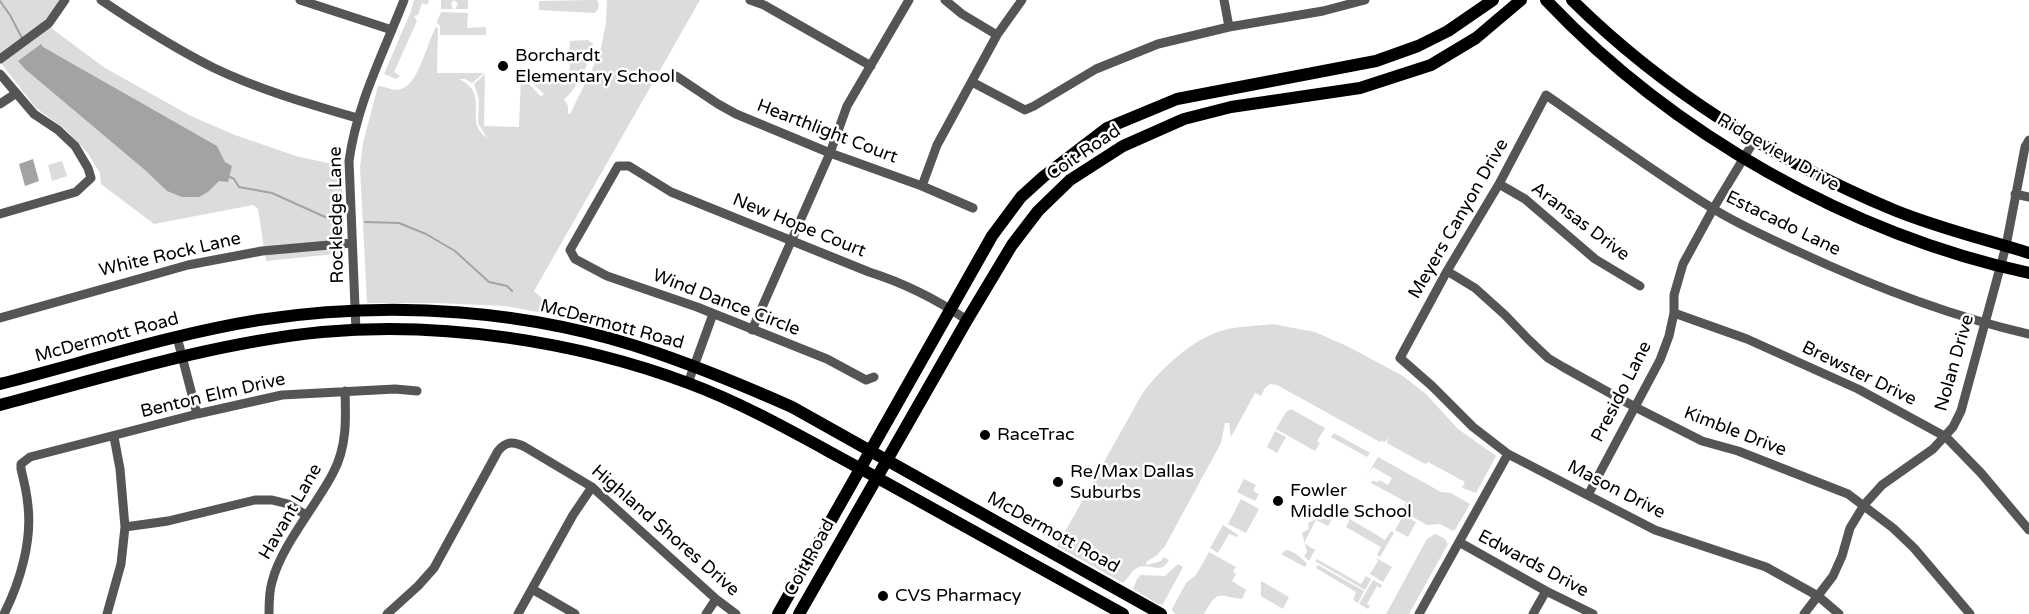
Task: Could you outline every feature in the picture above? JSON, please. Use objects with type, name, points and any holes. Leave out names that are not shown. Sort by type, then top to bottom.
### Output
[{"type":"main road","name":"Coit Road","points":[[778,614],[872,452],[992,236],[1021,197],[1043,177],[1107,128],[1177,99],[1263,81],[1376,62],[1418,46],[1449,30],[1493,0]]},
{"type":"main road","name":"Coit Road","points":[[799,614],[967,320],[1026,225],[1070,180],[1123,146],[1162,127],[1212,111],[1360,88],[1431,65],[1476,38],[1521,0]]},
{"type":"main road","name":"Ridgeview Drive","points":[[1546,0],[1607,58],[1648,92],[1744,158],[1787,183],[1881,226],[1934,245],[2029,273]]},
{"type":"main road","name":"Ridgeview Drive","points":[[1572,0],[1592,20],[1677,89],[1754,141],[1821,177],[1896,211],[2029,253]]},
{"type":"main road","points":[[1263,81],[1274,101]]},
{"type":"main road","points":[[1260,103],[1263,81]]},
{"type":"main road","name":"McDermott Road","points":[[0,384],[177,338],[258,320],[316,312],[405,310],[514,318],[584,332],[656,352],[792,407],[1161,614]]},
{"type":"main road","name":"McDermott Road","points":[[0,405],[181,356],[322,332],[410,330],[509,338],[584,352],[688,382],[784,426],[1123,614]]},
{"type":"main road","points":[[1033,564],[1042,548]]},
{"type":"main road","points":[[813,589],[806,585],[805,580],[816,561],[814,551]]},
{"type":"street","points":[[0,59],[38,33],[49,23],[65,0]]},
{"type":"street","points":[[101,0],[156,37],[216,69],[282,96],[357,118]]},
{"type":"street","points":[[300,0],[392,30]]},
{"type":"street","name":"Rockledge Lane","points":[[356,331],[349,161],[357,118],[404,0]]},
{"type":"street","points":[[750,0],[764,4],[871,66]]},
{"type":"street","points":[[752,330],[830,153],[847,106],[909,0]]},
{"type":"street","points":[[945,0],[962,14],[997,35]]},
{"type":"street","points":[[922,186],[937,145],[997,35],[1022,0]]},
{"type":"street","points":[[1224,0],[1229,27]]},
{"type":"street","points":[[1321,0],[1323,11]]},
{"type":"street","points":[[972,82],[1025,110],[1096,69],[1158,44],[1229,27],[1323,11],[1365,0]]},
{"type":"street","points":[[0,74],[34,114],[58,130],[75,146],[91,178],[76,192],[0,214]]},
{"type":"street","name":"Hearthlight Court","points":[[676,76],[736,114],[973,208]]},
{"type":"street","points":[[0,104],[15,94]]},
{"type":"street","name":"Meyers Canyon Drive","points":[[1400,358],[1447,271],[1499,184],[1546,95]]},
{"type":"street","name":"Estacado Lane","points":[[1546,95],[1713,209],[1752,231],[1905,297],[1984,324],[2029,334]]},
{"type":"street","name":"Nolan Drive","points":[[1804,614],[1833,576],[1842,556],[1850,528],[1864,505],[1882,486],[1934,449],[1946,437],[1961,411],[2006,246],[2025,147],[2029,140]]},
{"type":"street","name":"Presido Lane","points":[[1588,495],[1659,360],[1669,336],[1674,313],[1674,295],[1683,264],[1754,141]]},
{"type":"street","name":"New Hope Court","points":[[570,250],[618,166],[629,166],[671,192],[926,294],[967,320]]},
{"type":"street","name":"Aransas Drive","points":[[1499,184],[1525,199],[1595,259],[1640,286]]},
{"type":"street","points":[[2015,194],[2029,197]]},
{"type":"street","name":"White Rock Lane","points":[[0,318],[188,266],[262,251],[351,238]]},
{"type":"street","name":"Wind Dance Circle","points":[[570,250],[575,259],[608,276],[827,359],[866,380],[874,377]]},
{"type":"street","name":"Kimble Drive","points":[[1447,271],[1474,288],[1548,357],[1635,407],[1702,441],[1738,451],[1848,494],[1914,548],[1970,614]]},
{"type":"street","name":"Brewster Drive","points":[[1674,313],[1748,339],[1848,384],[1946,437],[1981,473],[2029,530]]},
{"type":"street","points":[[688,382],[713,314]]},
{"type":"street","points":[[177,338],[197,414]]},
{"type":"street","name":"Mason Drive","points":[[1400,358],[1473,427],[1508,454],[1663,533],[1767,567],[1818,596],[1839,614]]},
{"type":"street","name":"Benton Elm Drive","points":[[4,614],[18,579],[26,547],[28,503],[21,464],[30,457],[197,414],[282,395],[395,389],[417,391]]},
{"type":"street","name":"Havant Lane","points":[[269,614],[272,580],[280,562],[306,515],[334,472],[341,452],[346,423],[345,391]]},
{"type":"street","points":[[107,614],[121,564],[125,527],[120,469],[114,437]]},
{"type":"street","name":"Highland Shores Drive","points":[[387,614],[434,568],[498,451],[508,443],[525,447],[592,487],[716,599],[736,614]]},
{"type":"street","points":[[1419,614],[1508,454]]},
{"type":"street","points":[[518,614],[573,515],[592,487]]},
{"type":"street","points":[[125,527],[168,521],[255,500],[272,500],[288,504],[306,515]]},
{"type":"street","name":"Edwards Drive","points":[[1459,542],[1545,591],[1593,614]]},
{"type":"street","points":[[532,589],[574,614]]},
{"type":"street","points":[[1533,614],[1545,591]]},
{"type":"street","points":[[706,614],[716,599]]},
{"type":"shaded area","points":[[0,0],[61,0],[43,22],[105,68],[191,116],[235,135],[296,156],[341,166],[345,253],[266,261],[258,209],[253,205],[154,224],[101,184],[100,173],[87,152],[65,129],[36,108],[0,62]]},
{"type":"shaded area","points":[[414,0],[429,0],[427,5],[422,3],[418,15],[414,16],[417,21],[394,72],[400,76],[396,79],[384,74]]},
{"type":"shaded area","points":[[441,0],[454,0],[451,4],[453,9],[441,9]]},
{"type":"shaded area","points":[[454,0],[468,0],[468,9],[455,9],[458,4]]},
{"type":"shaded area","points":[[597,0],[598,9],[594,13],[539,10],[539,1]]},
{"type":"shaded area","points":[[607,0],[700,0],[534,291],[550,306],[555,315],[505,306],[367,303],[360,167],[363,143],[378,86],[395,90],[407,86],[418,71],[436,27],[438,28],[437,73],[484,73],[472,83],[459,79],[469,85],[474,92],[477,123],[480,131],[487,138],[478,123],[479,100],[474,84],[485,74],[484,126],[519,127],[521,75],[541,97],[544,94],[523,74],[532,74],[540,79],[541,74],[569,75],[570,61],[558,60],[558,54],[569,54],[570,41],[588,40],[593,44],[586,65],[578,83],[564,99],[568,106],[568,114],[570,114],[600,53],[606,23]]},
{"type":"shaded area","points":[[441,12],[468,13],[467,28],[486,27],[486,35],[440,35],[440,26],[437,22]]},
{"type":"shaded area","points":[[41,44],[217,146],[225,162],[232,166],[228,182],[219,181],[199,197],[182,197],[167,191],[18,61]]},
{"type":"shaded area","points":[[33,159],[39,181],[25,186],[19,164]]},
{"type":"shaded area","points":[[62,161],[67,176],[52,181],[48,165]]},
{"type":"shaded area","points":[[1272,324],[1315,332],[1347,346],[1403,376],[1426,394],[1458,429],[1496,456],[1476,493],[1462,488],[1465,482],[1387,443],[1388,438],[1385,442],[1380,442],[1277,385],[1270,384],[1261,396],[1255,393],[1231,437],[1229,423],[1225,423],[1221,443],[1165,546],[1146,562],[1147,565],[1161,561],[1163,557],[1169,560],[1163,567],[1139,567],[1123,583],[1057,546],[1142,394],[1158,375],[1177,356],[1210,335],[1233,328]]},
{"type":"shaded area","points":[[1291,409],[1325,428],[1317,441],[1320,443],[1315,451],[1276,429],[1286,412]]},
{"type":"shaded area","points":[[1275,431],[1286,437],[1277,453],[1267,447]]},
{"type":"shaded area","points":[[1334,433],[1370,453],[1367,457],[1331,437]]},
{"type":"shaded area","points":[[1378,457],[1441,492],[1451,493],[1470,504],[1455,530],[1440,524],[1427,525],[1402,511],[1406,502],[1371,483],[1372,481],[1379,482],[1379,480],[1388,485],[1392,478],[1373,467],[1367,475]]},
{"type":"shaded area","points":[[1244,479],[1256,485],[1253,491],[1259,494],[1255,501],[1237,492]]},
{"type":"shaded area","points":[[1241,499],[1259,509],[1246,533],[1228,524]]},
{"type":"shaded area","points":[[1400,513],[1416,522],[1408,537],[1395,530],[1403,516]]},
{"type":"shaded area","points":[[1327,514],[1333,517],[1328,526],[1316,520],[1304,542],[1302,533],[1309,529],[1308,523]]},
{"type":"shaded area","points":[[1350,519],[1385,540],[1391,531],[1394,533],[1380,557],[1377,555],[1381,547],[1346,527]]},
{"type":"shaded area","points":[[1223,525],[1238,535],[1237,537],[1229,534],[1218,553],[1210,548]]},
{"type":"shaded area","points":[[1435,534],[1444,538],[1448,544],[1409,614],[1386,614],[1427,539]]},
{"type":"shaded area","points":[[1305,543],[1315,550],[1309,561],[1304,556],[1307,552]]},
{"type":"shaded area","points":[[1286,550],[1303,560],[1307,564],[1305,567],[1281,554]]},
{"type":"shaded area","points":[[1209,552],[1236,567],[1233,572],[1236,574],[1232,581],[1246,590],[1242,599],[1219,596],[1212,601],[1204,614],[1176,614],[1172,609],[1186,583],[1196,575]]},
{"type":"shaded area","points":[[1376,558],[1392,567],[1383,582],[1370,574],[1378,561]]},
{"type":"shaded area","points":[[1317,559],[1361,584],[1366,576],[1371,579],[1365,590],[1315,561]]},
{"type":"shaded area","points":[[1178,564],[1183,567],[1163,604],[1158,604],[1133,589],[1141,575],[1165,576]]},
{"type":"shaded area","points":[[1318,565],[1364,591],[1358,603],[1353,600],[1356,592],[1316,568]]},
{"type":"shaded area","points":[[1373,580],[1382,585],[1380,588],[1377,586],[1367,604],[1370,606],[1368,609],[1359,604]]},
{"type":"shaded area","points":[[1261,581],[1289,597],[1283,609],[1261,596]]},
{"type":"waterway","points":[[0,1],[23,40]]},
{"type":"waterway","points":[[228,176],[234,179],[239,187],[272,193],[334,221],[342,221]]},
{"type":"waterway","points":[[365,222],[399,223],[426,234],[455,251],[489,282],[507,286],[512,291]]},
{"type":"place","name":"Borchardt Elementary School","points":[[503,66]]},
{"type":"place","name":"RaceTrac","points":[[985,435]]},
{"type":"place","name":"Re/Max Dallas Suburbs","points":[[1058,482]]},
{"type":"place","name":"Fowler Middle School","points":[[1278,501]]},
{"type":"place","name":"CVS Pharmacy","points":[[883,596]]}]
